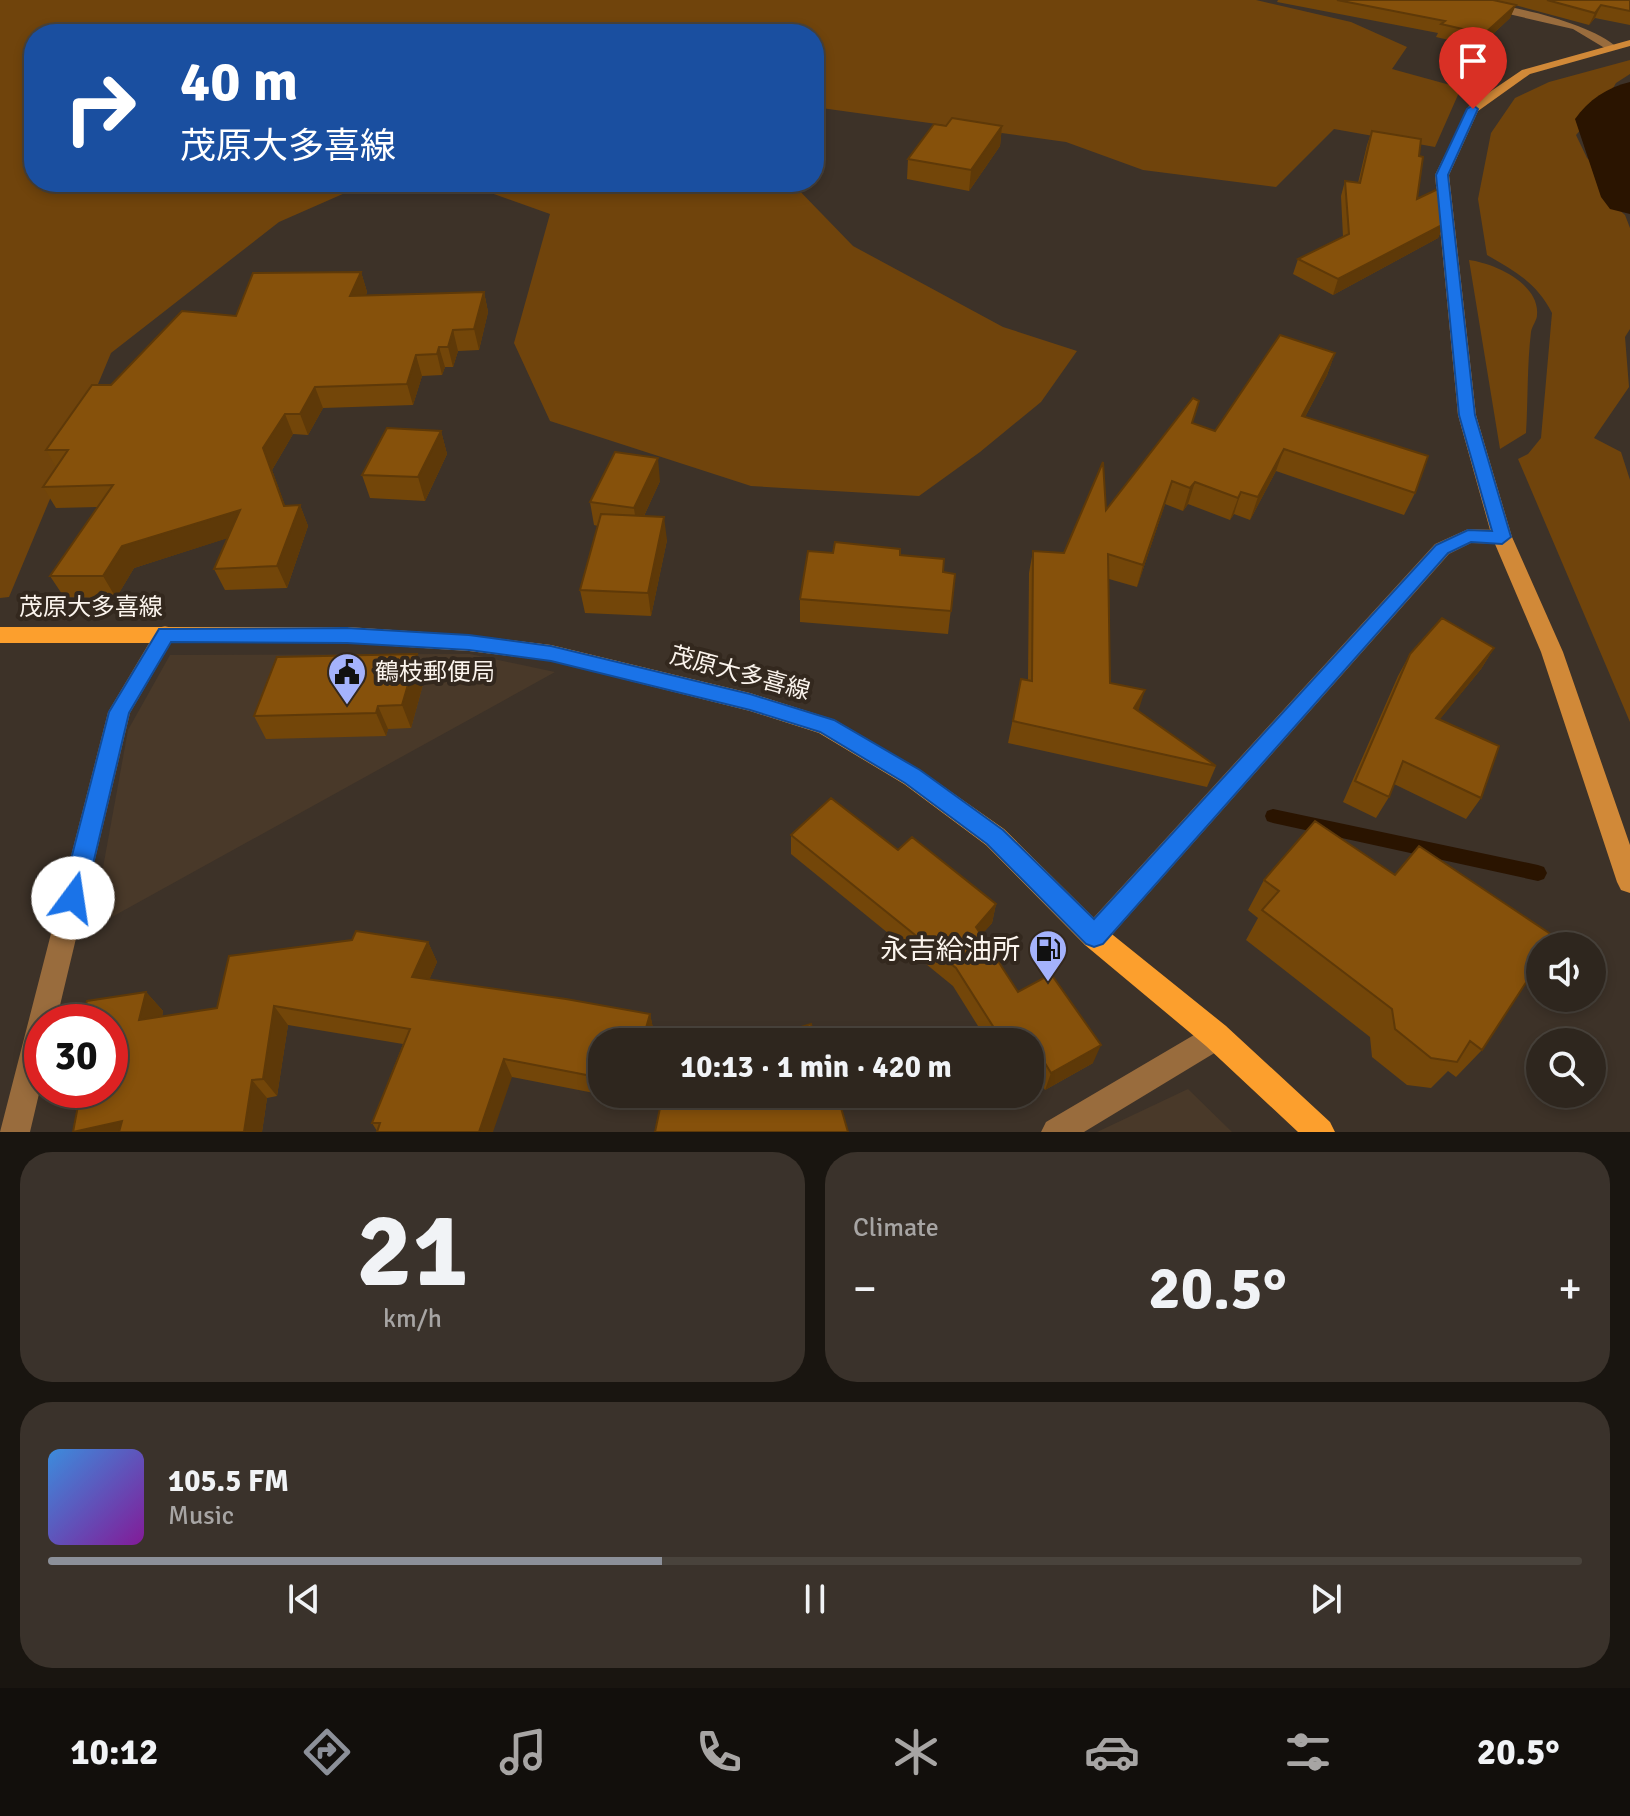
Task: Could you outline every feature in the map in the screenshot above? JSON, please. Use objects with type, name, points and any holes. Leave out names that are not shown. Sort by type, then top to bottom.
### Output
[{"type":"main road","points":[[1630,43],[1526,72],[1473,109],[1442,175],[1467,415],[1502,537],[1552,652],[1630,882]]},
{"type":"main road","name":"茂原大多喜線","points":[[0,635],[347,635],[469,643],[551,653],[750,702],[827,726],[912,777],[995,837],[1094,936],[1216,1036],[1320,1132]]},
{"type":"street","points":[[1453,0],[1577,27],[1612,48]]},
{"type":"street","points":[[1094,936],[1442,549],[1468,536],[1502,537]]},
{"type":"street","points":[[15,1132],[119,712],[165,634]]},
{"type":"street","points":[[1056,1132],[1216,1036]]},
{"type":"shaded area","points":[[0,0],[1256,0],[1351,22],[1407,47],[1392,69],[1461,88],[1435,147],[1334,129],[1276,187],[1143,170],[1066,142],[824,108],[824,24],[24,24],[24,192],[347,192],[279,222],[111,353],[9,597],[0,598]]},
{"type":"shaded area","points":[[1630,60],[1630,74],[1616,83],[1605,102],[1576,135],[1587,158],[1594,164],[1609,201],[1625,215],[1630,228],[1630,329],[1625,337],[1629,387],[1594,438],[1621,452],[1630,480],[1630,722],[1518,459],[1528,454],[1541,438],[1552,313],[1532,286],[1516,272],[1487,255],[1478,199],[1491,133],[1515,98],[1549,82]]},
{"type":"shaded area","points":[[1630,100],[1630,176],[1610,121],[1622,104]]},
{"type":"shaded area","points":[[488,192],[801,192],[853,246],[1003,327],[1077,351],[1041,402],[919,496],[751,486],[550,421],[514,343],[550,214]]},
{"type":"shaded area","points":[[1469,260],[1490,265],[1513,277],[1531,293],[1536,304],[1537,317],[1530,344],[1526,433],[1500,449]]},
{"type":"shaded area","points":[[470,654],[555,672],[92,928],[128,730],[170,655]]},
{"type":"shaded area","points":[[1188,1089],[1232,1132],[1097,1132]]},
{"type":"building","points":[[1337,0],[1493,0],[1516,5],[1484,34],[1441,24],[1445,21]]},
{"type":"building","points":[[1547,0],[1630,0],[1630,11],[1601,5],[1595,13]]},
{"type":"building","points":[[952,118],[1002,126],[971,170],[908,159],[934,124],[946,126]]},
{"type":"building","points":[[1372,131],[1421,139],[1419,156],[1423,157],[1417,199],[1440,188],[1444,224],[1338,279],[1298,259],[1349,234],[1345,181],[1360,183]]},
{"type":"building","points":[[361,272],[350,296],[484,292],[474,329],[453,330],[448,347],[439,347],[437,354],[416,355],[407,384],[315,387],[300,414],[285,414],[263,448],[284,506],[300,505],[277,566],[214,569],[240,510],[122,546],[103,576],[50,576],[113,485],[43,487],[68,450],[46,450],[92,385],[111,385],[182,311],[236,316],[253,273]]},
{"type":"building","points":[[1280,335],[1335,353],[1302,416],[1428,456],[1415,493],[1284,449],[1258,497],[1241,492],[1238,498],[1195,482],[1190,488],[1172,481],[1143,565],[1108,554],[1110,683],[1145,690],[1134,708],[1216,766],[1013,721],[1021,679],[1032,681],[1033,551],[1064,553],[1103,462],[1106,510],[1193,398],[1199,401],[1192,423],[1215,431]]},
{"type":"building","points":[[387,428],[441,431],[418,477],[362,475]]},
{"type":"building","points":[[615,452],[658,458],[634,508],[590,502]]},
{"type":"building","points":[[601,514],[664,517],[648,593],[580,590]]},
{"type":"building","points":[[835,542],[900,549],[900,555],[944,559],[943,572],[955,574],[951,611],[800,599],[808,551],[833,553]]},
{"type":"building","points":[[1442,618],[1494,648],[1436,718],[1499,746],[1481,798],[1403,761],[1389,797],[1355,781],[1410,654]]},
{"type":"building","points":[[417,654],[402,705],[378,706],[376,713],[254,716],[277,657]]},
{"type":"building","points":[[831,798],[898,850],[912,837],[996,904],[976,927],[1018,992],[1051,974],[1101,1045],[1051,1073],[1044,1062],[1044,1028],[994,1028],[956,968],[791,835]]},
{"type":"building","points":[[1315,821],[1395,875],[1419,846],[1548,932],[1526,932],[1526,982],[1482,1050],[1470,1041],[1457,1062],[1431,1058],[1395,1029],[1392,1009],[1262,910],[1279,891],[1264,880]]},
{"type":"building","points":[[356,931],[428,942],[412,977],[650,1014],[646,1028],[588,1028],[588,1075],[504,1059],[479,1132],[377,1132],[380,1123],[372,1123],[410,1029],[274,1006],[263,1079],[252,1080],[244,1132],[119,1132],[122,1121],[73,1132],[78,1108],[128,1108],[128,1004],[86,1004],[87,1001],[146,992],[139,1020],[217,1008],[229,956],[352,940]]},
{"type":"building","points":[[660,1108],[841,1108],[848,1132],[655,1132]]},
{"type":"waterway","points":[[1630,97],[1601,119],[1630,197]]},
{"type":"waterway","points":[[1273,816],[1538,873]]},
{"type":"place","name":"鶴枝郵便局","points":[[347,706]]},
{"type":"place","name":"永吉給油所","points":[[1048,983]]},
{"type":"route","points":[[73,898],[119,712],[165,634],[347,635],[469,643],[551,653],[750,702],[827,726],[912,777],[995,837],[1094,936],[1442,549],[1468,536],[1502,537],[1467,415],[1442,175],[1473,109]]}]
